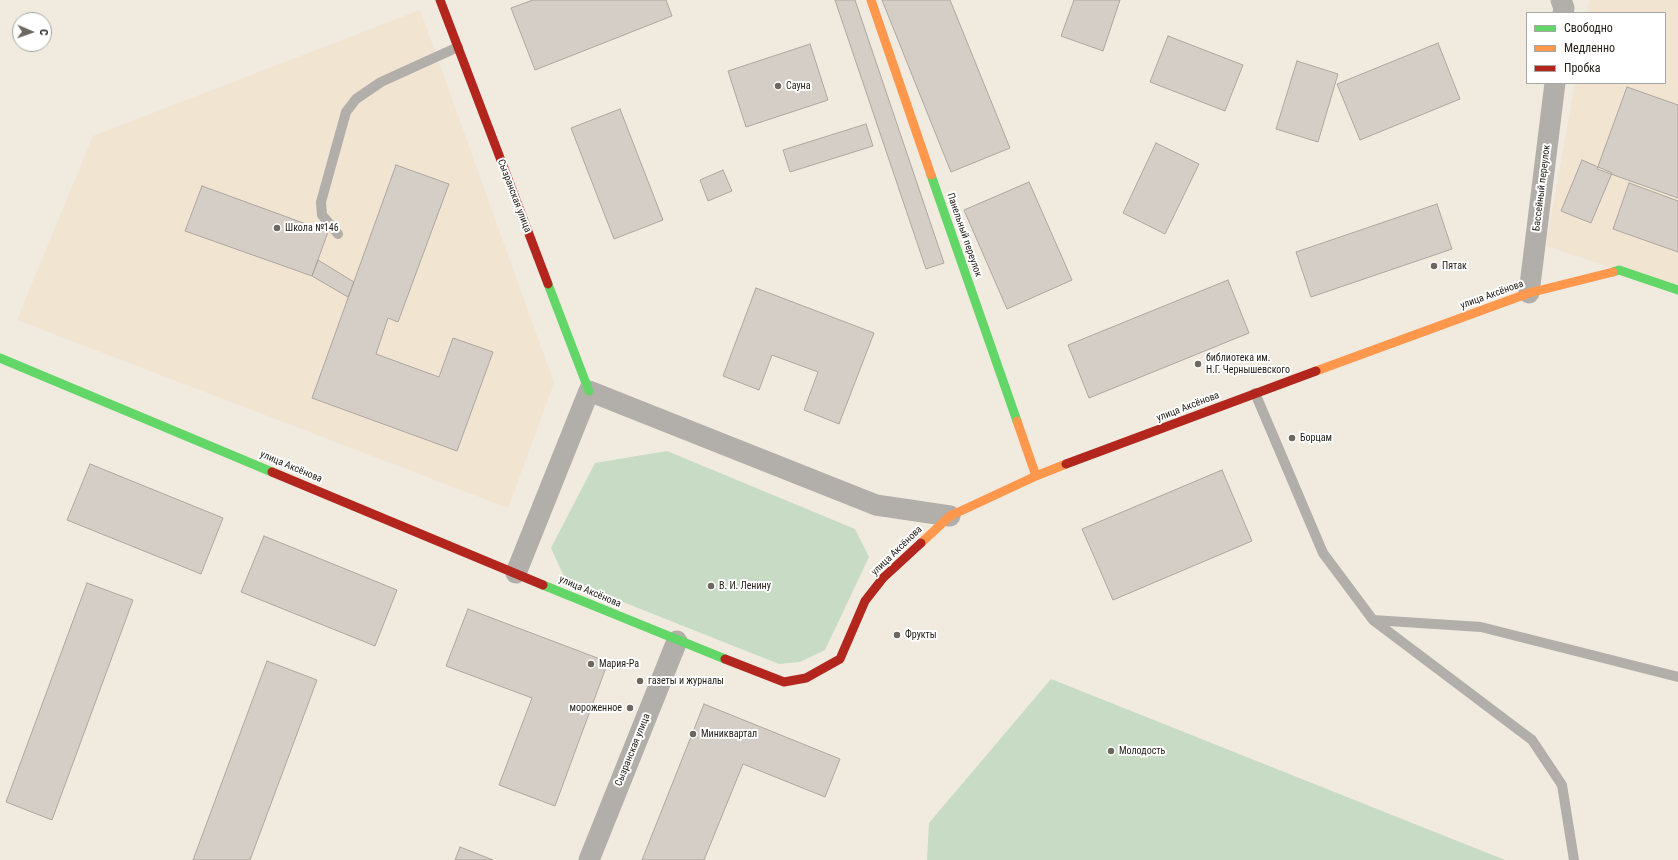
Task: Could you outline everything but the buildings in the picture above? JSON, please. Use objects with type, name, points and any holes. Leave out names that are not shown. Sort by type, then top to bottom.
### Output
[{"type":"street","name":"Сызранская улица","points":[[440,0],[589,391]]},
{"type":"street","name":"Панельный переулок","points":[[871,0],[1036,476]]},
{"type":"street","points":[[1561,0],[1564,8],[1563,12]]},
{"type":"street","name":"Бассейный переулок","points":[[1529,293],[1555,84]]},
{"type":"street","name":"улица Аксёнова","points":[[0,358],[677,641],[784,682],[806,678],[840,659],[865,601],[883,578],[950,516],[1036,476],[1255,393],[1529,293],[1619,270],[1678,290]]},
{"type":"street","points":[[516,573],[589,391],[876,505],[950,516]]},
{"type":"street","name":"Сызранская улица","points":[[589,860],[677,641]]},
{"type":"lane","points":[[338,234],[322,215],[321,202],[346,112],[356,99],[381,82],[458,47]]},
{"type":"lane","points":[[1255,393],[1323,553],[1373,620],[1532,740],[1562,785],[1574,860]]},
{"type":"lane","points":[[1373,620],[1481,627],[1678,677]]},
{"type":"shaded area","points":[[1590,0],[1678,0],[1678,289],[1546,246],[1575,84],[1666,84],[1666,12],[1587,12]]},
{"type":"shaded area","name":"Школа №146","points":[[420,10],[554,383],[508,508],[17,320],[93,136]]},
{"type":"green space","points":[[667,451],[855,529],[869,557],[825,650],[800,662],[779,664],[565,579],[551,548],[595,463]]},
{"type":"green space","name":"Молодость","points":[[1051,679],[1505,860],[927,860],[929,823]]},
{"type":"traffic: fast","points":[[931,175],[1017,421]]},
{"type":"traffic: fast","points":[[1613,272],[1619,270],[1678,290]]},
{"type":"traffic: fast","points":[[548,284],[589,391]]},
{"type":"traffic: fast","points":[[0,358],[272,472]]},
{"type":"traffic: fast","points":[[543,585],[725,659]]},
{"type":"traffic: slow","points":[[871,0],[931,175]]},
{"type":"traffic: slow","points":[[1316,371],[1529,293],[1613,272]]},
{"type":"traffic: slow","points":[[1017,421],[1036,476]]},
{"type":"traffic: slow","points":[[921,543],[950,516],[1036,476],[1066,464]]},
{"type":"traffic: jam","points":[[440,0],[548,284]]},
{"type":"traffic: jam","points":[[1066,464],[1316,371]]},
{"type":"traffic: jam","points":[[272,472],[543,585]]},
{"type":"traffic: jam","points":[[725,659],[784,682],[806,678],[840,659],[865,601],[883,578],[921,543]]},
{"type":"place","name":"Сауна","points":[[778,86]]},
{"type":"place","name":"Школа №146","points":[[277,228]]},
{"type":"place","name":"Пятак","points":[[1434,266]]},
{"type":"place","name":"библиотека им. Н.Г. Чернышевского","points":[[1198,364]]},
{"type":"place","name":"Борцам","points":[[1292,438]]},
{"type":"place","name":"В. И. Ленину","points":[[711,586]]},
{"type":"place","name":"Фрукты","points":[[897,635]]},
{"type":"place","name":"Мария-Ра","points":[[591,664]]},
{"type":"place","name":"газеты и журналы","points":[[640,681]]},
{"type":"place","name":"мороженное","points":[[630,708]]},
{"type":"place","name":"Миниквартал","points":[[693,734]]},
{"type":"place","name":"Молодость","points":[[1111,751]]}]
